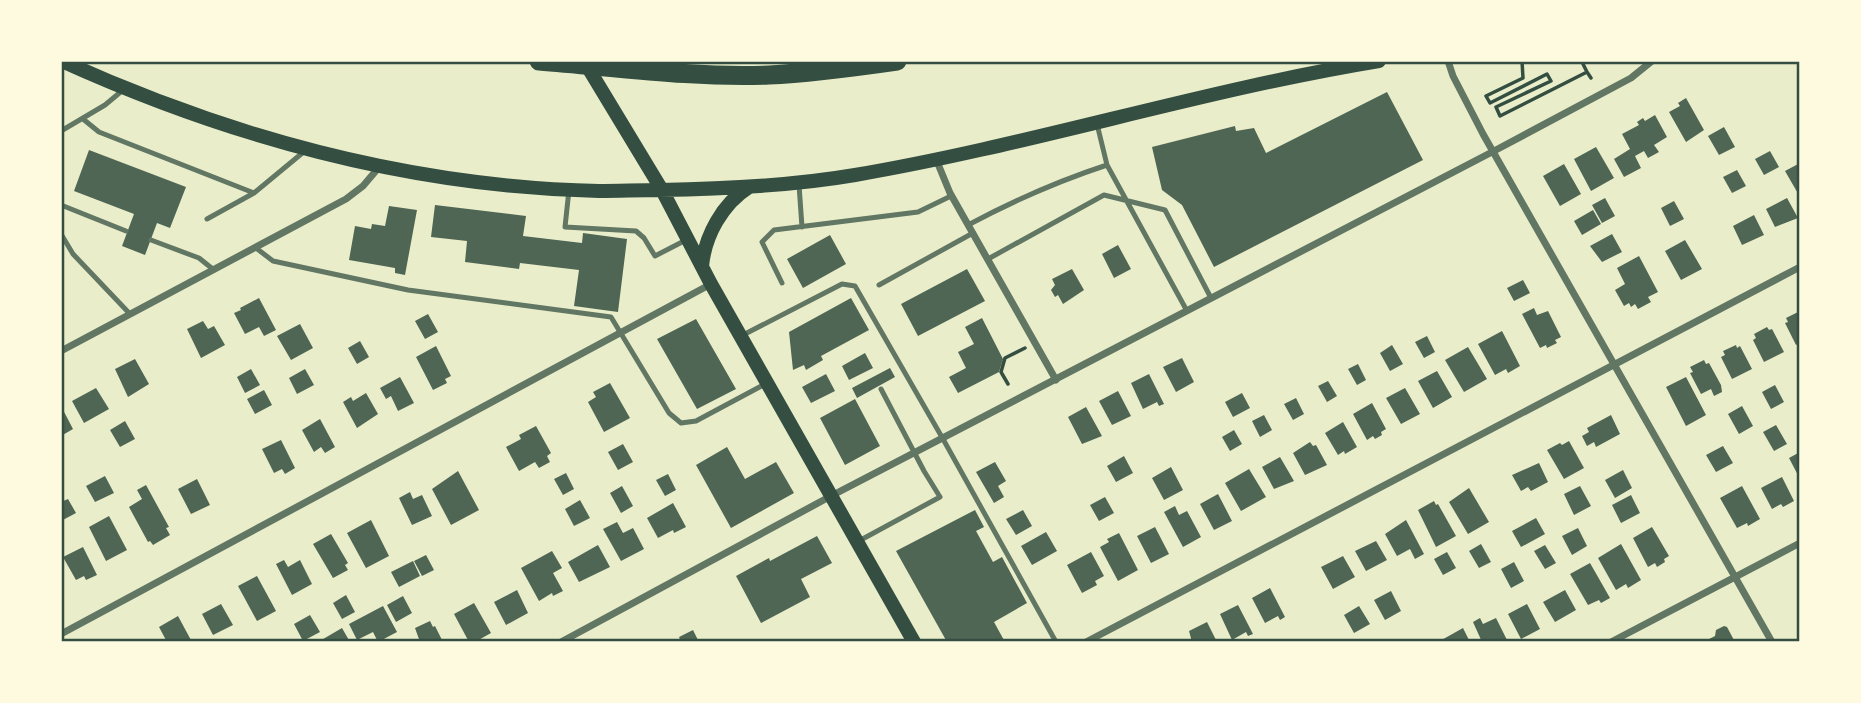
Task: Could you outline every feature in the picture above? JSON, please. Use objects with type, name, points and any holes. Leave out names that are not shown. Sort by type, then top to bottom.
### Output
[{"type":"highway","points":[[539,61],[688,74],[768,75],[835,70],[897,61]]},
{"type":"main road","points":[[584,61],[662,190],[711,284],[914,642]]},
{"type":"main road","points":[[62,62],[124,89],[212,121],[380,165],[445,177],[569,190],[662,190],[749,187],[853,175],[936,159],[1276,80],[1379,61]]},
{"type":"main road","points":[[702,266],[703,252],[710,231],[732,202],[749,187]]},
{"type":"street","points":[[1448,61],[1452,76],[1772,642]]},
{"type":"street","points":[[561,642],[831,496],[1494,151],[1631,78],[1652,61]]},
{"type":"street","points":[[936,159],[951,196],[1056,380]]},
{"type":"street","points":[[61,351],[357,192],[380,165]]},
{"type":"street","points":[[1086,642],[1800,267]]},
{"type":"street","points":[[61,634],[711,284]]},
{"type":"street","points":[[1611,642],[1800,543]]},
{"type":"lane","points":[[61,131],[105,105],[124,89]]},
{"type":"lane","points":[[83,119],[99,132],[254,193]]},
{"type":"lane","points":[[1096,121],[1107,165],[1187,311]]},
{"type":"lane","points":[[207,219],[254,193],[308,148]]},
{"type":"lane","points":[[968,225],[1010,202],[1064,179],[1107,165]]},
{"type":"lane","points":[[799,182],[802,227]]},
{"type":"lane","points":[[569,190],[565,227],[635,231],[645,239],[655,256],[687,239]]},
{"type":"lane","points":[[988,259],[1104,195],[1165,210],[1212,298]]},
{"type":"lane","points":[[782,283],[761,242],[774,230],[918,212],[951,196]]},
{"type":"lane","points":[[61,205],[126,231]]},
{"type":"lane","points":[[879,285],[973,233]]},
{"type":"lane","points":[[61,234],[73,254],[130,314]]},
{"type":"lane","points":[[151,240],[199,258],[214,270]]},
{"type":"lane","points":[[256,248],[273,261],[408,290],[611,317],[669,413],[681,423],[696,421],[768,383]]},
{"type":"lane","points":[[740,336],[842,284],[855,286],[1056,642]]},
{"type":"lane","points":[[857,542],[940,497],[881,389]]},
{"type":"path","points":[[1522,61],[1523,78],[1486,96],[1490,103],[1547,74],[1551,80],[1496,107],[1500,116],[1587,72]]},
{"type":"path","points":[[1583,64],[1591,78]]},
{"type":"path","points":[[1008,384],[1001,372],[1005,358],[1024,349]]},
{"type":"building","points":[[1387,92],[1423,160],[1214,267],[1182,205],[1162,190],[1152,147],[1235,126],[1236,131],[1254,128],[1266,153]]},
{"type":"building","points":[[1686,98],[1704,130],[1686,142],[1669,112],[1680,106],[1678,103]]},
{"type":"building","points":[[1655,115],[1667,137],[1654,145],[1659,152],[1648,158],[1644,151],[1635,156],[1641,168],[1624,177],[1614,159],[1630,149],[1622,134],[1639,125],[1637,122],[1643,118],[1645,121]]},
{"type":"building","points":[[1724,127],[1735,147],[1719,155],[1708,136]]},
{"type":"building","points":[[1596,147],[1614,178],[1591,191],[1574,159]]},
{"type":"building","points":[[89,150],[186,187],[170,228],[157,223],[145,255],[122,246],[134,214],[74,191]]},
{"type":"building","points":[[1770,151],[1779,167],[1764,175],[1755,159]]},
{"type":"building","points":[[1800,163],[1800,197],[1785,171]]},
{"type":"building","points":[[1564,164],[1581,194],[1560,206],[1543,176]]},
{"type":"building","points":[[1737,170],[1746,186],[1732,193],[1723,177]]},
{"type":"building","points":[[1605,198],[1615,216],[1602,223],[1592,205]]},
{"type":"building","points":[[1787,198],[1798,218],[1775,227],[1766,209]]},
{"type":"building","points":[[1674,201],[1684,219],[1670,226],[1661,208]]},
{"type":"building","points":[[435,205],[526,216],[523,236],[582,243],[583,233],[627,239],[618,312],[574,306],[579,270],[520,263],[519,269],[465,262],[467,241],[431,237]]},
{"type":"building","points":[[389,206],[417,210],[405,275],[395,273],[395,268],[349,260],[355,226],[371,229],[372,224],[385,226]]},
{"type":"building","points":[[1593,210],[1601,224],[1582,235],[1574,221]]},
{"type":"building","points":[[1754,215],[1764,235],[1742,245],[1733,226]]},
{"type":"building","points":[[1612,234],[1622,252],[1602,262],[1590,246]]},
{"type":"building","points":[[830,235],[846,264],[803,288],[787,259]]},
{"type":"building","points":[[1685,240],[1702,269],[1681,280],[1665,251]]},
{"type":"building","points":[[1118,245],[1131,269],[1114,278],[1102,254]]},
{"type":"building","points":[[1639,256],[1658,292],[1648,297],[1651,302],[1638,309],[1635,304],[1631,307],[1629,303],[1624,306],[1615,290],[1625,284],[1617,268]]},
{"type":"building","points":[[967,269],[985,301],[918,336],[901,304]]},
{"type":"building","points":[[1072,269],[1084,290],[1063,304],[1051,290],[1055,285],[1052,279]]},
{"type":"building","points":[[1523,280],[1530,293],[1514,301],[1507,288]]},
{"type":"building","points":[[259,298],[276,330],[264,336],[259,327],[245,334],[234,313]]},
{"type":"building","points":[[851,298],[869,330],[821,356],[823,360],[806,370],[804,365],[793,370],[789,332]]},
{"type":"building","points":[[1534,308],[1537,315],[1548,311],[1561,337],[1555,340],[1557,343],[1547,348],[1546,345],[1540,348],[1522,314]]},
{"type":"building","points":[[1800,311],[1800,343],[1796,345],[1785,323],[1788,322],[1786,318]]},
{"type":"building","points":[[428,314],[438,332],[425,339],[415,321]]},
{"type":"building","points":[[982,318],[1003,359],[999,372],[958,393],[949,377],[966,368],[958,352],[974,344],[965,327]]},
{"type":"building","points":[[696,319],[736,389],[697,409],[657,339]]},
{"type":"building","points":[[203,321],[208,329],[214,326],[225,345],[201,358],[187,329]]},
{"type":"building","points":[[300,324],[313,348],[291,360],[277,336]]},
{"type":"building","points":[[1767,327],[1772,329],[1784,352],[1764,362],[1753,340],[1756,338],[1754,334]]},
{"type":"building","points":[[1502,331],[1520,366],[1508,373],[1506,369],[1495,375],[1478,344]]},
{"type":"building","points":[[1427,336],[1435,352],[1424,358],[1415,342]]},
{"type":"building","points":[[360,341],[369,357],[357,364],[348,348]]},
{"type":"building","points":[[1392,345],[1403,364],[1390,371],[1380,353]]},
{"type":"building","points":[[1736,345],[1737,348],[1740,346],[1752,369],[1732,379],[1721,357],[1725,355],[1723,351]]},
{"type":"building","points":[[436,346],[451,376],[445,379],[447,383],[433,390],[416,357]]},
{"type":"building","points":[[1468,347],[1487,379],[1464,392],[1445,360]]},
{"type":"building","points":[[865,353],[873,368],[849,380],[842,366]]},
{"type":"building","points":[[1182,358],[1194,382],[1176,392],[1163,367]]},
{"type":"building","points":[[135,359],[149,384],[128,397],[115,369]]},
{"type":"building","points":[[1704,360],[1706,364],[1709,363],[1721,385],[1722,392],[1714,396],[1711,389],[1701,394],[1690,373],[1693,372],[1690,367]]},
{"type":"building","points":[[1358,364],[1366,380],[1357,385],[1348,369]]},
{"type":"building","points":[[890,368],[895,377],[857,398],[852,388]]},
{"type":"building","points":[[251,369],[260,385],[245,393],[237,377]]},
{"type":"building","points":[[305,369],[314,385],[297,394],[289,378]]},
{"type":"building","points":[[1437,371],[1452,397],[1433,408],[1418,381]]},
{"type":"building","points":[[826,374],[835,391],[811,403],[802,387]]},
{"type":"building","points":[[1149,374],[1164,404],[1159,406],[1157,402],[1143,409],[1131,383]]},
{"type":"building","points":[[400,377],[414,403],[398,411],[391,396],[386,399],[380,388]]},
{"type":"building","points":[[1686,377],[1706,415],[1686,426],[1666,387]]},
{"type":"building","points":[[1328,381],[1337,396],[1327,402],[1318,386]]},
{"type":"building","points":[[610,383],[630,418],[604,432],[588,402],[596,397],[593,392]]},
{"type":"building","points":[[1775,385],[1784,402],[1771,409],[1762,392]]},
{"type":"building","points":[[96,388],[109,409],[84,423],[72,401]]},
{"type":"building","points":[[1405,388],[1420,414],[1401,424],[1386,398]]},
{"type":"building","points":[[264,390],[272,405],[255,414],[247,399]]},
{"type":"building","points":[[1118,391],[1131,416],[1112,425],[1099,401]]},
{"type":"building","points":[[366,393],[378,414],[357,428],[343,402],[351,397],[353,401]]},
{"type":"building","points":[[1242,393],[1250,408],[1233,417],[1225,402]]},
{"type":"building","points":[[1296,398],[1304,414],[1293,420],[1284,404]]},
{"type":"building","points":[[855,399],[880,446],[845,465],[820,418]]},
{"type":"building","points":[[1372,403],[1386,429],[1381,432],[1382,435],[1367,440],[1353,414]]},
{"type":"building","points":[[61,406],[73,429],[61,436]]},
{"type":"building","points":[[1742,406],[1753,426],[1739,434],[1728,414]]},
{"type":"building","points":[[1086,407],[1102,436],[1082,444],[1068,417]]},
{"type":"building","points":[[1264,415],[1272,430],[1260,437],[1252,421]]},
{"type":"building","points":[[1611,415],[1620,434],[1596,447],[1594,442],[1587,446],[1582,436],[1589,432],[1587,428]]},
{"type":"building","points":[[320,419],[335,447],[325,453],[321,447],[314,452],[302,430]]},
{"type":"building","points":[[125,421],[135,439],[120,447],[110,430]]},
{"type":"building","points":[[1343,422],[1357,447],[1338,455],[1325,433]]},
{"type":"building","points":[[1776,425],[1787,444],[1774,451],[1763,432]]},
{"type":"building","points":[[536,426],[551,453],[547,456],[550,462],[539,468],[535,462],[519,471],[506,447],[521,439],[519,435]]},
{"type":"building","points":[[1234,430],[1242,444],[1230,451],[1222,437]]},
{"type":"building","points":[[281,440],[295,468],[285,474],[282,469],[274,473],[262,449]]},
{"type":"building","points":[[1569,441],[1584,468],[1564,479],[1547,450]]},
{"type":"building","points":[[1310,442],[1313,446],[1316,445],[1327,465],[1305,475],[1293,453]]},
{"type":"building","points":[[623,444],[633,462],[618,470],[608,452]]},
{"type":"building","points":[[1723,446],[1733,463],[1716,472],[1706,455]]},
{"type":"building","points":[[727,447],[745,479],[776,462],[794,493],[731,528],[696,465]]},
{"type":"building","points":[[1800,452],[1800,479],[1789,458]]},
{"type":"building","points":[[1124,456],[1133,473],[1116,482],[1107,466]]},
{"type":"building","points":[[1280,457],[1294,481],[1274,489],[1262,467]]},
{"type":"building","points":[[995,462],[1006,481],[998,486],[1004,497],[994,503],[976,472]]},
{"type":"building","points":[[1539,463],[1548,482],[1531,491],[1528,487],[1521,491],[1512,475]]},
{"type":"building","points":[[1171,467],[1183,490],[1164,500],[1152,478]]},
{"type":"building","points":[[1249,469],[1266,497],[1241,511],[1225,483]]},
{"type":"building","points":[[1623,470],[1632,488],[1615,498],[1605,480]]},
{"type":"building","points":[[458,471],[479,510],[451,525],[432,489]]},
{"type":"building","points":[[566,473],[574,489],[563,495],[554,479]]},
{"type":"building","points":[[668,474],[676,490],[665,496],[656,480]]},
{"type":"building","points":[[105,476],[114,493],[95,502],[86,486]]},
{"type":"building","points":[[1782,477],[1794,501],[1772,509],[1761,488]]},
{"type":"building","points":[[197,479],[210,505],[191,514],[178,489]]},
{"type":"building","points":[[146,485],[169,527],[166,528],[170,535],[153,545],[148,542],[129,507],[142,499],[137,490]]},
{"type":"building","points":[[622,486],[633,506],[621,513],[610,493]]},
{"type":"building","points":[[1580,486],[1591,506],[1574,515],[1564,494]]},
{"type":"building","points":[[1742,486],[1760,519],[1748,526],[1747,523],[1737,528],[1720,498]]},
{"type":"building","points":[[1469,488],[1489,522],[1468,534],[1449,502]]},
{"type":"building","points":[[410,492],[413,499],[422,495],[432,516],[412,525],[399,498]]},
{"type":"building","points":[[1218,494],[1232,521],[1214,530],[1200,504]]},
{"type":"building","points":[[1631,495],[1640,513],[1621,523],[1612,505]]},
{"type":"building","points":[[1105,497],[1114,513],[1099,521],[1090,505]]},
{"type":"building","points":[[68,499],[76,513],[61,521],[61,502]]},
{"type":"building","points":[[580,500],[590,518],[574,526],[565,509]]},
{"type":"building","points":[[1434,501],[1456,536],[1436,547],[1418,510]]},
{"type":"building","points":[[673,503],[686,527],[658,538],[647,518]]},
{"type":"building","points":[[1175,506],[1179,515],[1187,511],[1201,537],[1183,547],[1164,512]]},
{"type":"building","points":[[975,510],[984,527],[976,531],[993,562],[1002,557],[1027,603],[994,622],[1005,642],[947,642],[896,551]]},
{"type":"building","points":[[1023,510],[1032,526],[1016,535],[1006,519]]},
{"type":"building","points":[[109,516],[127,550],[106,561],[89,527]]},
{"type":"building","points":[[1536,518],[1545,534],[1521,547],[1512,531]]},
{"type":"building","points":[[371,520],[389,556],[366,568],[347,533]]},
{"type":"building","points":[[1406,520],[1424,554],[1415,559],[1410,549],[1397,556],[1385,534]]},
{"type":"building","points":[[617,522],[623,533],[633,528],[644,549],[621,561],[603,529]]},
{"type":"building","points":[[1155,527],[1169,554],[1151,563],[1137,536]]},
{"type":"building","points":[[1652,527],[1669,556],[1657,567],[1655,563],[1648,567],[1633,538]]},
{"type":"building","points":[[1578,528],[1587,546],[1572,555],[1562,536]]},
{"type":"building","points":[[1046,532],[1057,551],[1032,565],[1021,546]]},
{"type":"building","points":[[1119,533],[1138,570],[1118,581],[1100,547],[1109,542],[1107,539]]},
{"type":"building","points":[[331,534],[348,563],[345,565],[348,570],[333,578],[313,544]]},
{"type":"building","points":[[817,536],[832,563],[801,579],[810,597],[761,623],[736,576]]},
{"type":"building","points":[[1376,541],[1387,560],[1366,571],[1355,551]]},
{"type":"building","points":[[1481,544],[1491,562],[1479,568],[1469,551]]},
{"type":"building","points":[[1621,544],[1641,580],[1628,588],[1626,584],[1616,590],[1598,558]]},
{"type":"building","points":[[598,545],[610,567],[579,582],[568,562]]},
{"type":"building","points":[[1545,545],[1556,563],[1545,569],[1534,551]]},
{"type":"building","points":[[83,547],[97,575],[86,580],[84,576],[76,580],[63,557]]},
{"type":"building","points":[[552,551],[562,568],[553,573],[563,591],[553,596],[552,593],[539,601],[521,568]]},
{"type":"building","points":[[1091,552],[1104,576],[1095,581],[1097,585],[1082,593],[1067,565]]},
{"type":"building","points":[[1447,552],[1456,568],[1443,575],[1434,559]]},
{"type":"building","points":[[426,555],[434,570],[422,576],[414,561]]},
{"type":"building","points":[[1343,556],[1355,577],[1333,589],[1321,567]]},
{"type":"building","points":[[284,560],[288,567],[300,560],[312,584],[292,595],[276,564]]},
{"type":"building","points":[[413,561],[420,576],[399,587],[391,572]]},
{"type":"building","points":[[1514,562],[1524,581],[1511,588],[1501,569]]},
{"type":"building","points":[[1590,563],[1610,598],[1588,605],[1570,574]]},
{"type":"building","points":[[257,576],[276,611],[257,621],[238,586]]},
{"type":"building","points":[[1270,588],[1285,617],[1280,620],[1278,616],[1265,623],[1252,598]]},
{"type":"building","points":[[517,590],[528,613],[506,625],[494,602]]},
{"type":"building","points":[[1565,590],[1576,610],[1555,622],[1543,602]]},
{"type":"building","points":[[1391,591],[1401,611],[1385,620],[1374,600]]},
{"type":"building","points":[[346,595],[355,612],[342,619],[333,603]]},
{"type":"building","points":[[403,596],[412,613],[396,622],[387,605]]},
{"type":"building","points":[[474,603],[491,633],[475,642],[469,642],[454,614]]},
{"type":"building","points":[[221,604],[233,625],[213,635],[202,614]]},
{"type":"building","points":[[1527,604],[1540,629],[1521,639],[1508,614]]},
{"type":"building","points":[[1238,605],[1253,634],[1248,636],[1246,632],[1232,640],[1220,614]]},
{"type":"building","points":[[383,606],[397,632],[378,642],[373,632],[357,640],[349,624]]},
{"type":"building","points":[[1359,606],[1370,624],[1354,633],[1344,615]]},
{"type":"building","points":[[310,615],[320,632],[303,641],[294,624]]},
{"type":"building","points":[[178,616],[192,642],[167,642],[159,627]]},
{"type":"building","points":[[1480,618],[1483,624],[1496,618],[1508,642],[1482,642],[1473,622]]},
{"type":"building","points":[[430,621],[443,642],[420,642],[415,628]]},
{"type":"building","points":[[1207,622],[1217,642],[1192,642],[1189,631]]},
{"type":"building","points":[[1724,626],[1735,642],[1711,642],[1709,639],[1715,636],[1716,630]]},
{"type":"building","points":[[342,628],[350,642],[318,642]]},
{"type":"building","points":[[1463,628],[1470,642],[1438,642]]},
{"type":"building","points":[[693,630],[699,642],[681,642],[679,637]]}]
